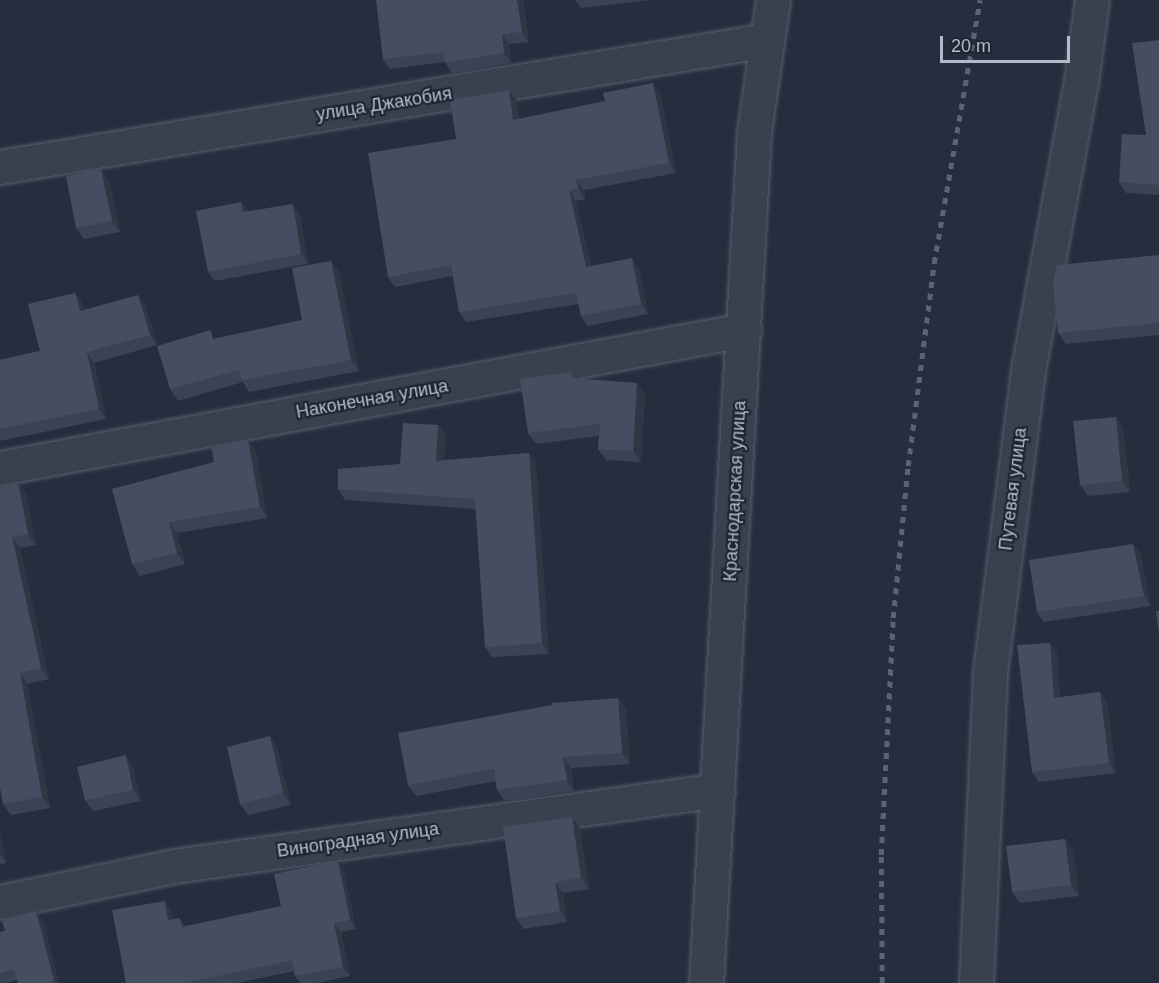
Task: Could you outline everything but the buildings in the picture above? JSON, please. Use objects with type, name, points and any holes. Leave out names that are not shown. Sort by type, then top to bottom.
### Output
[{"type":"street","name":"Краснодарская улица","points":[[706,983],[754,132],[773,0]]},
{"type":"street","name":"Путевая улица","points":[[976,983],[990,672],[1029,365],[1081,82],[1092,0]]},
{"type":"street","name":"улица Джакобия","points":[[0,167],[767,40]]},
{"type":"street","name":"Наконечная улица","points":[[0,468],[744,330]]},
{"type":"street","name":"Виноградная улица","points":[[0,902],[174,866],[718,790]]},
{"type":"railway","points":[[882,983],[881,855],[893,618],[908,466],[934,263],[980,0]]}]
